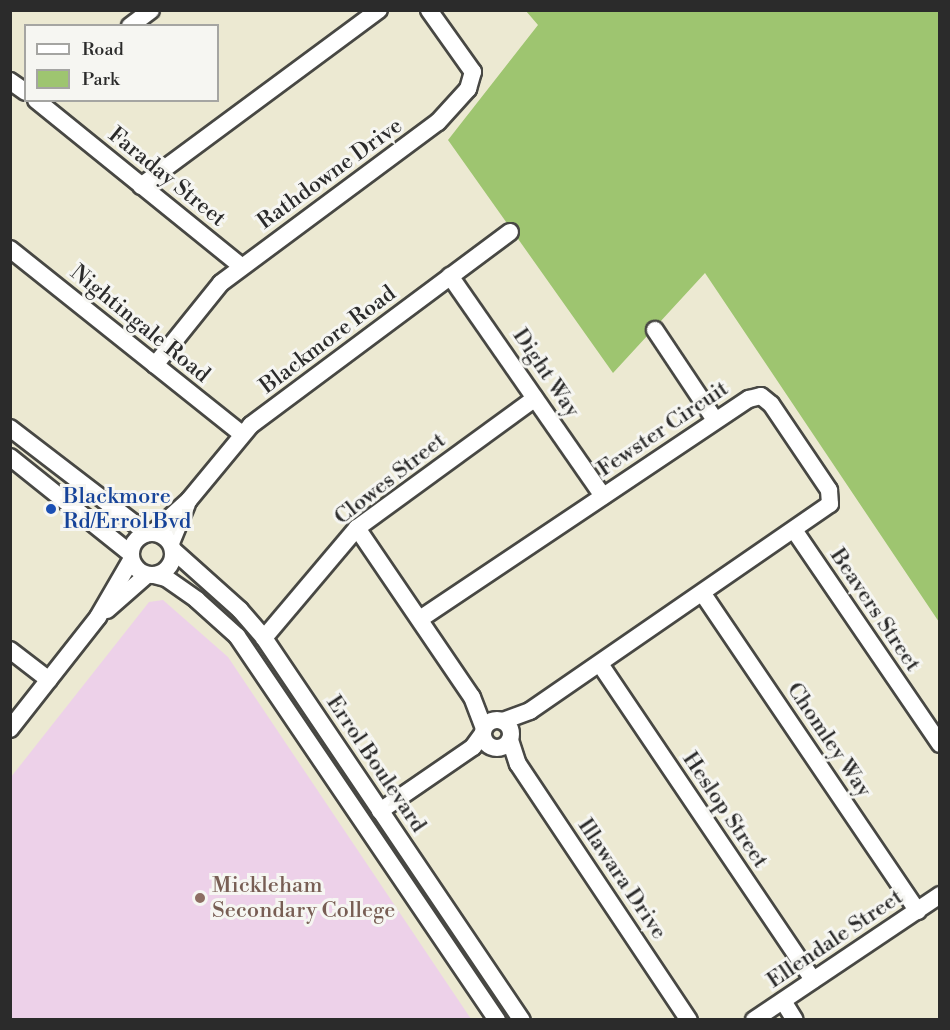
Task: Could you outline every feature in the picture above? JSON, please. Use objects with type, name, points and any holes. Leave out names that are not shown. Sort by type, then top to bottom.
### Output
[{"type":"street","points":[[133,24],[151,10]]},
{"type":"street","points":[[141,186],[379,10]]},
{"type":"street","name":"Rathdowne Drive","points":[[155,364],[221,283],[438,122],[468,90],[473,72],[429,10]]},
{"type":"street","name":"Faraday Street","points":[[38,102],[241,266]]},
{"type":"street","name":"Blackmore Road","points":[[151,532],[189,500],[242,434],[510,232]]},
{"type":"street","name":"Nightingale Road","points":[[10,249],[242,434]]},
{"type":"street","name":"Dight Way","points":[[450,276],[603,496]]},
{"type":"street","points":[[655,330],[715,420]]},
{"type":"street","name":"Fewster Circuit","points":[[420,619],[715,420],[755,396],[771,404],[831,495],[830,504],[703,594],[530,711],[492,725]]},
{"type":"street","name":"Clowes Street","points":[[264,638],[357,528],[535,398]]},
{"type":"street","points":[[10,428],[172,546],[167,569],[150,575],[98,616]]},
{"type":"street","points":[[10,457],[150,575]]},
{"type":"street","name":"Blackmore Road","points":[[172,546],[189,500]]},
{"type":"street","points":[[357,528],[503,743]]},
{"type":"street","name":"Beavers Street","points":[[794,531],[939,744]]},
{"type":"street","points":[[10,729],[98,616],[131,557],[135,540],[151,532]]},
{"type":"street","name":"Errol Boulevard","points":[[172,546],[240,610],[264,638],[522,1020]]},
{"type":"street","name":"Errol Boulevard","points":[[150,575],[166,578],[198,600],[237,636],[497,1020]]},
{"type":"street","name":"Chomley Way","points":[[703,594],[918,911]]},
{"type":"street","points":[[10,650],[49,680]]},
{"type":"street","name":"Heslop Street","points":[[600,664],[813,980]]},
{"type":"street","name":"Fewster Circuit","points":[[503,743],[530,711]]},
{"type":"street","points":[[492,725],[486,742],[503,743]]},
{"type":"street","points":[[380,811],[473,747],[492,725]]},
{"type":"street","points":[[455,760],[503,743]]},
{"type":"street","name":"Illawara Drive","points":[[503,743],[689,1020]]},
{"type":"street","name":"Ellendale Street","points":[[754,1020],[939,895]]},
{"type":"street","points":[[783,1001],[795,1020]]},
{"type":"shaded area","name":"Mickleham Secondary College","points":[[163,600],[228,657],[471,1019],[11,1019],[11,777],[149,602]]},
{"type":"green space","points":[[526,11],[939,11],[939,622],[705,273],[613,373],[448,140],[538,25]]},
{"type":"place","name":"Blackmore Rd/Errol Bvd","points":[[51,509]]},
{"type":"place","name":"Mickleham Secondary College","points":[[200,898]]}]
